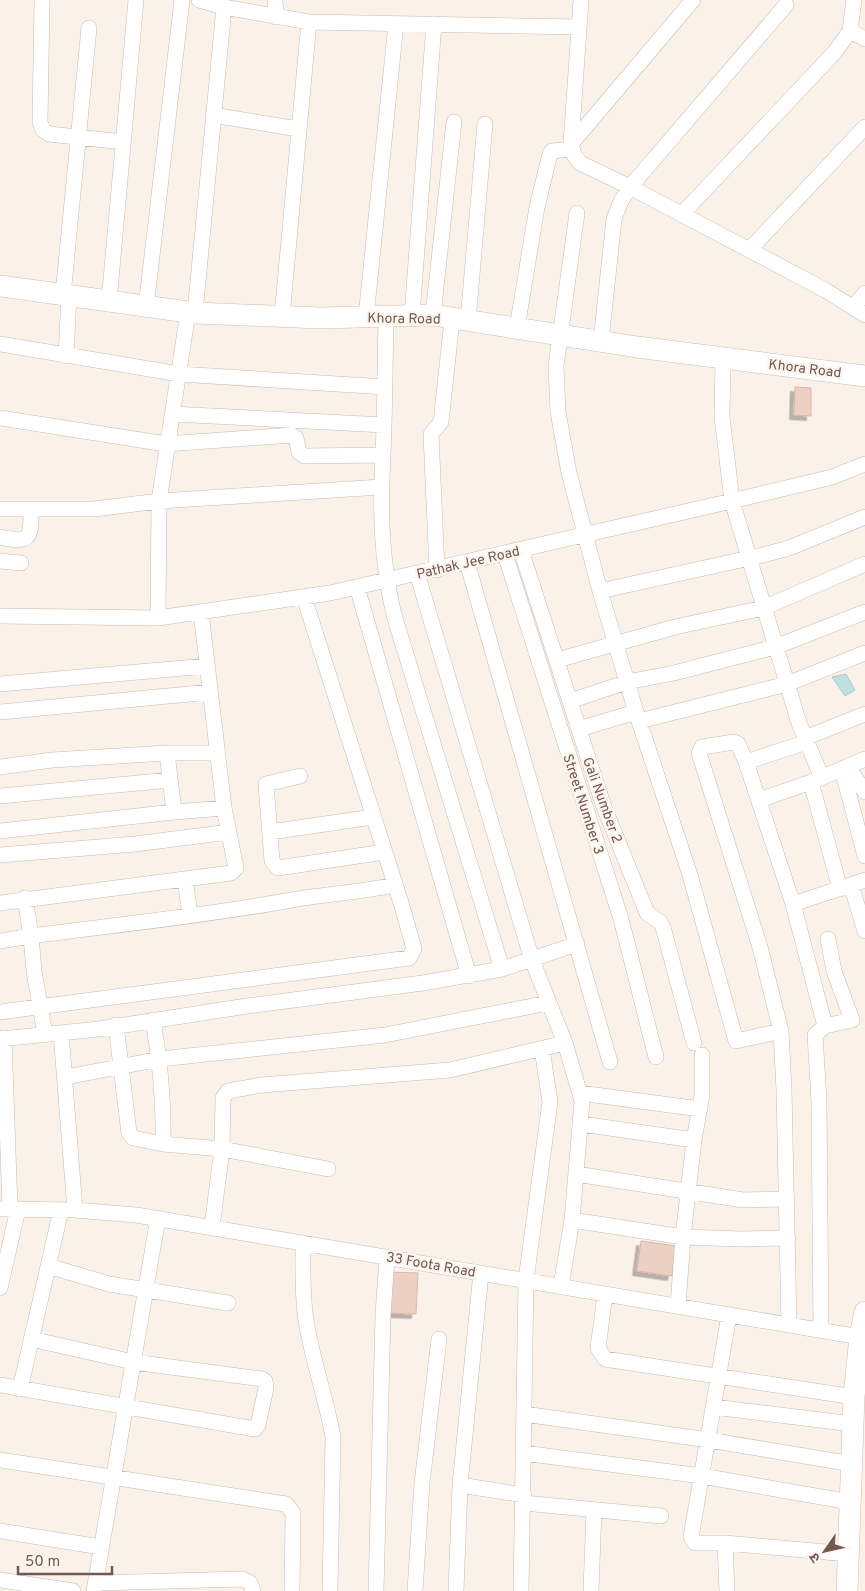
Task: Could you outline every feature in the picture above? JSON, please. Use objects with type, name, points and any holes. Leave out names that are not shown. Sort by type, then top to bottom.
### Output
[{"type":"street","points":[[42,0],[40,122],[43,130],[49,134],[123,142]]},
{"type":"street","points":[[109,302],[136,0]]},
{"type":"street","points":[[146,307],[182,0]]},
{"type":"street","points":[[199,0],[224,7],[308,22],[579,27]]},
{"type":"street","points":[[275,0],[276,17]]},
{"type":"street","points":[[581,0],[572,147],[580,163],[630,187],[826,290],[859,312],[865,293]]},
{"type":"street","points":[[517,328],[537,207],[550,154],[552,151],[572,147],[693,0]]},
{"type":"street","points":[[682,214],[835,52],[850,31],[854,0]]},
{"type":"street","points":[[601,341],[614,219],[621,201],[630,187],[786,6]]},
{"type":"street","points":[[158,618],[159,501],[166,444],[191,312],[224,7]]},
{"type":"street","points":[[282,316],[308,22]]},
{"type":"street","points":[[396,24],[376,317],[384,386],[383,455],[380,487],[383,556],[394,615],[502,969]]},
{"type":"street","points":[[434,24],[441,318],[441,422],[431,434],[437,570]]},
{"type":"street","points":[[66,356],[66,296],[89,28]]},
{"type":"street","points":[[850,31],[865,39]]},
{"type":"street","points":[[213,115],[298,129]]},
{"type":"street","points":[[441,318],[454,122]]},
{"type":"street","points":[[441,318],[485,124]]},
{"type":"street","points":[[749,250],[865,127]]},
{"type":"street","points":[[577,213],[556,366],[558,412],[569,473],[584,536],[627,682],[690,875],[736,1041],[781,1031]]},
{"type":"street","name":"Khora Road","points":[[0,286],[191,312],[282,316],[441,318],[865,376]]},
{"type":"street","points":[[0,344],[178,374],[384,386]]},
{"type":"street","points":[[723,358],[722,417],[732,501],[786,684],[806,740],[865,930]]},
{"type":"street","points":[[172,414],[384,425]]},
{"type":"street","points":[[0,418],[166,444],[292,435],[296,438],[299,452],[304,456],[383,455]]},
{"type":"street","name":"Pathak Jee Road","points":[[0,616],[158,618],[304,597],[437,570],[732,501],[832,477],[865,464]]},
{"type":"street","points":[[0,509],[31,511],[94,509],[159,501],[380,487]]},
{"type":"street","points":[[0,537],[20,541],[26,539],[31,534],[31,511]]},
{"type":"street","points":[[600,591],[789,548],[865,517]]},
{"type":"street","name":"Gali Number 2","points":[[521,550],[604,808],[647,913],[660,922],[663,927],[698,1049],[700,1109],[694,1140],[688,1192],[678,1306]]},
{"type":"street","name":"Street Number 3","points":[[505,554],[620,919],[656,1057]]},
{"type":"street","points":[[0,561],[21,564]]},
{"type":"street","points":[[467,562],[610,1062]]},
{"type":"street","points":[[557,660],[616,643],[763,608],[865,564]]},
{"type":"street","points":[[417,574],[532,960],[565,1043],[580,1093],[582,1108],[581,1124],[572,1220],[561,1286]]},
{"type":"street","points":[[357,587],[469,976]]},
{"type":"street","points":[[0,1012],[409,958],[414,949],[304,597]]},
{"type":"street","points":[[0,902],[234,872],[236,863],[224,808],[201,612]]},
{"type":"street","points":[[570,701],[627,682],[674,673],[775,647],[865,612]]},
{"type":"street","points":[[579,729],[786,684],[865,653]]},
{"type":"street","points":[[0,684],[207,666]]},
{"type":"street","points":[[0,712],[210,692]]},
{"type":"street","points":[[746,762],[806,740],[865,714]]},
{"type":"street","points":[[789,1325],[781,1031],[760,946],[699,753],[702,747],[734,742],[738,744],[746,762],[793,904],[825,1026]]},
{"type":"street","points":[[0,767],[52,760],[167,753],[217,753]]},
{"type":"street","points":[[167,753],[174,812]]},
{"type":"street","points":[[759,800],[817,780],[865,759]]},
{"type":"street","points":[[845,768],[865,792]]},
{"type":"street","points":[[845,768],[865,856]]},
{"type":"street","points":[[300,776],[266,784],[272,861],[278,868],[384,852]]},
{"type":"street","points":[[0,796],[170,780]]},
{"type":"street","points":[[0,831],[224,808]]},
{"type":"street","points":[[270,832],[372,817]]},
{"type":"street","points":[[0,854],[135,844],[229,832]]},
{"type":"street","points":[[184,879],[190,915]]},
{"type":"street","points":[[793,904],[852,884]]},
{"type":"street","points":[[0,940],[262,906],[286,900],[359,893],[394,885]]},
{"type":"street","points":[[25,898],[45,1035]]},
{"type":"street","points":[[820,1330],[819,1101],[815,1035],[825,1026],[858,1018],[834,971],[828,939]]},
{"type":"street","points":[[0,1288],[9,1209],[2,1038],[45,1035],[469,976],[502,969],[577,944]]},
{"type":"street","points":[[66,1077],[160,1059],[386,1035],[548,1003]]},
{"type":"street","points":[[153,1020],[160,1059],[164,1116],[163,1144]]},
{"type":"street","points":[[116,1025],[129,1133],[133,1138],[163,1144],[222,1149],[328,1168]]},
{"type":"street","points":[[20,1390],[48,1266],[68,1210],[66,1077],[60,1033]]},
{"type":"street","points":[[212,1227],[222,1149],[223,1098],[228,1091],[262,1086],[450,1070],[565,1043]]},
{"type":"street","points":[[521,1591],[524,1499],[526,1280],[550,1102],[542,1049]]},
{"type":"street","points":[[580,1093],[700,1109]]},
{"type":"street","points":[[581,1124],[694,1140]]},
{"type":"street","points":[[576,1174],[743,1200],[787,1199]]},
{"type":"street","name":"33 Foota Road","points":[[9,1209],[68,1210],[158,1218],[860,1337]]},
{"type":"street","points":[[158,1218],[95,1587],[243,1579],[250,1583],[253,1591]]},
{"type":"street","points":[[572,1220],[683,1237],[788,1238]]},
{"type":"street","points":[[303,1243],[302,1273],[306,1320],[329,1412],[333,1437],[330,1591]]},
{"type":"street","points":[[376,1591],[383,1315],[388,1257]]},
{"type":"street","points":[[48,1266],[77,1276],[145,1290],[228,1303]]},
{"type":"street","points":[[456,1591],[460,1485],[481,1273]]},
{"type":"street","points":[[605,1294],[598,1348],[605,1359],[854,1397]]},
{"type":"street","points":[[847,1591],[854,1397],[860,1337],[865,1312]]},
{"type":"street","points":[[729,1315],[691,1540],[695,1543],[725,1543],[848,1554]]},
{"type":"street","points":[[0,1385],[20,1390],[255,1429],[258,1425],[266,1388],[265,1381],[262,1379],[133,1362],[31,1339]]},
{"type":"street","points":[[415,1591],[422,1482],[439,1339]]},
{"type":"street","points":[[714,1407],[853,1424]]},
{"type":"street","points":[[524,1414],[709,1440],[852,1464]]},
{"type":"street","points":[[524,1453],[702,1476],[850,1502]]},
{"type":"street","points":[[0,1460],[113,1479],[286,1504],[293,1513],[292,1591]]},
{"type":"street","points":[[460,1485],[524,1499],[594,1510],[660,1516]]},
{"type":"street","points":[[591,1591],[594,1510]]},
{"type":"street","points":[[0,1531],[102,1547]]},
{"type":"street","points":[[725,1543],[727,1591]]},
{"type":"street","points":[[0,1580],[73,1591]]},
{"type":"water","points":[[846,674],[855,690],[845,696],[832,677]]},
{"type":"building","points":[[795,387],[811,388],[811,416],[794,415]]},
{"type":"building","points":[[641,1241],[676,1246],[672,1276],[637,1271]]},
{"type":"building","points":[[390,1272],[418,1273],[416,1314],[389,1313]]}]
